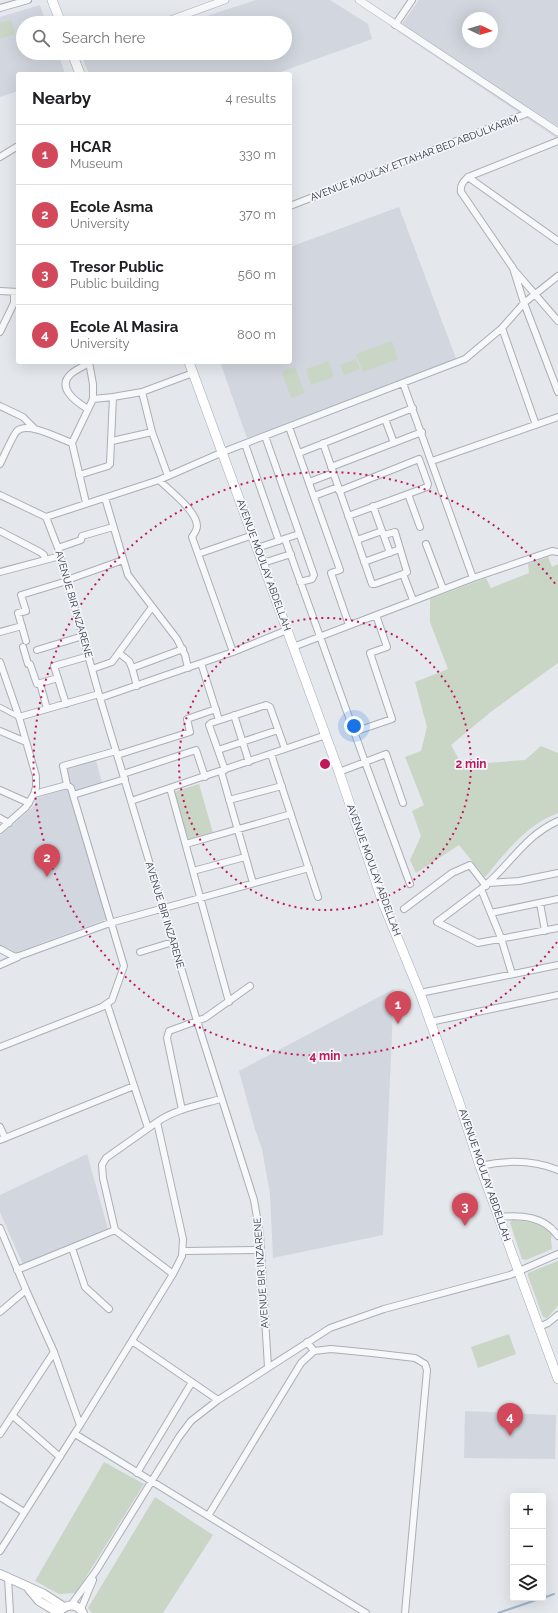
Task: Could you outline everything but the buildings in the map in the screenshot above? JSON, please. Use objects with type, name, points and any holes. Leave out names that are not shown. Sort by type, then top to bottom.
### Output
[{"type":"main road","points":[[52,0],[58,16]]},
{"type":"main road","points":[[75,60],[79,72]]},
{"type":"main road","name":"AVENUE MOULAY ABDELLAH","points":[[190,364],[294,647],[384,903],[420,993],[460,1102],[480,1166],[558,1379]]},
{"type":"main road","points":[[0,1574],[44,1594],[63,1610],[75,1606],[82,1611]]},
{"type":"street","points":[[0,8],[28,0]]},
{"type":"street","points":[[181,16],[225,0]]},
{"type":"street","points":[[359,0],[528,113]]},
{"type":"street","points":[[395,25],[412,0]]},
{"type":"street","name":"AVENUE MOULAY ETTAHAR BED ABDULKARIM","points":[[292,205],[528,113],[558,132]]},
{"type":"street","points":[[558,141],[468,177],[461,184],[461,192],[512,268],[558,321]]},
{"type":"street","points":[[0,157],[16,147]]},
{"type":"street","points":[[468,177],[558,241]]},
{"type":"street","points":[[512,268],[558,392]]},
{"type":"street","points":[[0,495],[46,517],[159,480],[223,452],[465,359],[502,328],[524,303],[558,276]]},
{"type":"street","points":[[0,292],[16,293],[14,303],[0,332]]},
{"type":"street","points":[[502,328],[536,425]]},
{"type":"street","points":[[87,364],[73,372],[68,377],[67,391],[72,398],[88,409]]},
{"type":"street","points":[[86,503],[72,444],[93,399],[89,364]]},
{"type":"street","points":[[93,399],[142,392],[193,374]]},
{"type":"street","points":[[403,383],[422,432],[473,578]]},
{"type":"street","points":[[142,392],[152,432],[168,476]]},
{"type":"street","points":[[79,476],[108,466],[111,458],[114,397]]},
{"type":"street","points":[[0,406],[23,417],[34,428],[72,444]]},
{"type":"street","points":[[299,453],[413,408]]},
{"type":"street","points":[[314,496],[339,489],[419,459],[431,458],[558,418]]},
{"type":"street","points":[[385,419],[394,443]]},
{"type":"street","points":[[289,427],[340,570],[331,573],[349,625]]},
{"type":"street","points":[[0,464],[17,431],[23,428],[34,428]]},
{"type":"street","points":[[112,441],[152,432]]},
{"type":"street","points":[[309,482],[332,470],[422,432]]},
{"type":"street","points":[[265,436],[314,575],[312,579],[300,582]]},
{"type":"street","points":[[322,443],[373,585],[407,572],[395,532],[383,533],[357,540]]},
{"type":"street","points":[[245,444],[282,540],[291,554],[410,884]]},
{"type":"street","points":[[348,516],[428,485],[419,459]]},
{"type":"street","points":[[159,480],[192,513],[196,520],[197,528],[192,538],[233,652]]},
{"type":"street","points":[[408,494],[420,527]]},
{"type":"street","points":[[105,498],[128,575],[177,639],[183,649],[188,668]]},
{"type":"street","points":[[373,506],[390,553]]},
{"type":"street","name":"AVENUE BIR INZARENE","points":[[46,517],[58,548],[92,669],[173,942],[221,1100],[254,1200],[258,1219],[261,1250],[268,1368]]},
{"type":"street","points":[[58,548],[81,540],[82,536],[113,526]]},
{"type":"street","points":[[0,531],[40,552],[44,555],[45,560]]},
{"type":"street","points":[[257,548],[299,534]]},
{"type":"street","points":[[198,554],[253,535]]},
{"type":"street","points":[[426,544],[443,589]]},
{"type":"street","points":[[364,562],[400,550]]},
{"type":"street","points":[[294,647],[413,600],[556,550]]},
{"type":"street","points":[[263,563],[291,554]]},
{"type":"street","points":[[0,572],[60,556]]},
{"type":"street","points":[[58,678],[37,684],[30,664],[28,664],[22,626],[18,613],[26,611],[21,595],[123,560]]},
{"type":"street","points":[[404,574],[413,600]]},
{"type":"street","points":[[92,669],[112,662],[152,607]]},
{"type":"street","points":[[354,732],[392,718],[370,653],[387,647],[376,615]]},
{"type":"street","points":[[0,632],[22,626]]},
{"type":"street","points":[[0,707],[19,717],[100,696],[137,686],[188,668],[287,630]]},
{"type":"street","points":[[37,650],[83,636]]},
{"type":"street","points":[[132,668],[183,649]]},
{"type":"street","points":[[119,653],[129,661],[137,686]]},
{"type":"street","points":[[66,704],[54,666],[89,656]]},
{"type":"street","points":[[0,662],[19,717],[36,776],[36,787],[29,803],[0,830]]},
{"type":"street","points":[[201,663],[219,720]]},
{"type":"street","points":[[40,683],[48,709]]},
{"type":"street","points":[[253,883],[229,800],[218,750],[209,725],[211,722],[266,705],[270,707],[285,749]]},
{"type":"street","points":[[0,1047],[107,1004],[112,1000],[124,966],[73,795],[67,785],[63,766],[117,753],[190,732],[187,719],[216,709]]},
{"type":"street","points":[[234,715],[249,762]]},
{"type":"street","points":[[218,750],[278,730]]},
{"type":"street","points":[[0,731],[26,742]]},
{"type":"street","points":[[131,801],[326,736]]},
{"type":"street","points":[[73,795],[196,750],[205,776]]},
{"type":"street","points":[[271,754],[318,897]]},
{"type":"street","points":[[339,772],[386,754],[403,803]]},
{"type":"street","points":[[34,794],[67,785]]},
{"type":"street","points":[[229,800],[282,786]]},
{"type":"street","points":[[170,788],[229,1002]]},
{"type":"street","points":[[0,790],[29,803]]},
{"type":"street","points":[[186,844],[291,814]]},
{"type":"street","points":[[0,818],[9,823]]},
{"type":"street","points":[[558,821],[545,827],[529,839],[485,886],[437,922],[478,943],[558,928]]},
{"type":"street","points":[[193,871],[245,857]]},
{"type":"street","points":[[404,909],[452,873],[470,865],[485,886],[491,913],[501,938],[512,974]]},
{"type":"street","points":[[0,965],[19,956],[110,923],[309,868]]},
{"type":"street","points":[[485,886],[558,873]]},
{"type":"street","points":[[491,913],[558,899]]},
{"type":"street","points":[[540,903],[545,930]]},
{"type":"street","points":[[140,952],[173,942]]},
{"type":"street","points":[[0,949],[15,956],[19,956]]},
{"type":"street","points":[[420,993],[558,965]]},
{"type":"street","points":[[182,1110],[166,1038],[169,1031],[205,1018],[250,986]]},
{"type":"street","points":[[430,1022],[558,995]]},
{"type":"street","points":[[107,1004],[148,1128]]},
{"type":"street","points":[[0,1127],[2,1139],[134,1086]]},
{"type":"street","points":[[173,1274],[115,1230],[103,1178],[102,1165],[106,1158],[164,1117],[182,1110],[221,1100]]},
{"type":"street","points":[[0,1551],[75,1434],[181,1261],[184,1251],[183,1239],[157,1122]]},
{"type":"street","points":[[480,1166],[504,1162],[523,1162],[541,1164],[558,1170]]},
{"type":"street","points":[[499,1217],[530,1217],[542,1221],[557,1230]]},
{"type":"street","points":[[0,1228],[54,1352],[80,1425]]},
{"type":"street","points":[[17,1270],[115,1230]]},
{"type":"street","points":[[72,1248],[85,1287],[109,1309]]},
{"type":"street","points":[[184,1251],[261,1250]]},
{"type":"street","points":[[63,1610],[96,1571],[191,1421],[218,1400],[330,1328],[357,1317],[510,1275],[558,1254]]},
{"type":"street","points":[[0,1312],[26,1290]]},
{"type":"street","points":[[539,1327],[548,1324],[558,1315]]},
{"type":"street","points":[[132,1341],[218,1400]]},
{"type":"street","points":[[307,1342],[314,1351]]},
{"type":"street","points":[[208,1516],[301,1363],[314,1351],[331,1349],[415,1358],[425,1364],[427,1370],[405,1613]]},
{"type":"street","points":[[0,1434],[54,1352]]},
{"type":"street","points":[[137,1473],[192,1382]]},
{"type":"street","points":[[13,1416],[60,1457]]},
{"type":"street","points":[[75,1434],[366,1613]]},
{"type":"street","points":[[0,1497],[24,1512]]},
{"type":"street","points":[[82,1611],[96,1571]]},
{"type":"street","points":[[8,1578],[10,1613]]},
{"type":"shaded area","points":[[256,0],[330,0],[368,24],[372,39],[281,72],[88,72],[84,60],[292,60],[292,16],[207,16]]},
{"type":"shaded area","points":[[419,0],[558,0],[558,139],[397,31]]},
{"type":"shaded area","points":[[40,5],[44,16],[16,16],[16,60],[60,60],[64,72],[16,72],[16,92],[0,97],[0,17]]},
{"type":"shaded area","points":[[399,207],[457,361],[247,438],[221,364],[292,364],[292,246]]},
{"type":"shaded area","points":[[96,760],[102,783],[73,792],[66,768]]},
{"type":"shaded area","points":[[68,788],[107,919],[7,956],[0,952],[0,836],[34,806],[37,798]]},
{"type":"shaded area","points":[[394,989],[383,1235],[273,1258],[270,1194],[262,1149],[239,1071]]},
{"type":"shaded area","points":[[87,1154],[108,1229],[23,1265],[0,1212],[0,1195]]},
{"type":"shaded area","points":[[465,1411],[556,1415],[555,1459],[464,1458]]},
{"type":"green space","points":[[11,20],[15,34],[0,39],[0,23]]},
{"type":"green space","points":[[392,341],[398,359],[363,372],[356,354]]},
{"type":"green space","points":[[356,359],[360,369],[344,375],[340,365]]},
{"type":"green space","points":[[329,361],[334,377],[311,385],[306,369]]},
{"type":"green space","points":[[295,367],[305,393],[291,398],[282,372]]},
{"type":"green space","points":[[548,557],[552,567],[558,564],[558,663],[492,711],[451,745],[462,765],[525,760],[541,746],[558,753],[558,813],[547,818],[526,832],[517,840],[485,877],[459,845],[416,873],[410,860],[421,836],[412,811],[424,805],[405,757],[421,751],[427,727],[415,682],[448,669],[430,622],[430,599],[486,578],[491,588],[529,573],[528,564]]},
{"type":"green space","points":[[199,784],[213,833],[188,840],[174,792]]},
{"type":"green space","points":[[512,1220],[534,1223],[548,1230],[552,1234],[552,1249],[526,1260],[522,1259],[510,1223]]},
{"type":"green space","points":[[558,1261],[558,1306],[547,1318],[543,1317],[528,1273]]},
{"type":"green space","points":[[509,1334],[516,1354],[478,1368],[471,1347]]},
{"type":"green space","points":[[104,1462],[144,1484],[76,1593],[59,1594],[35,1581]]},
{"type":"green space","points":[[155,1497],[213,1535],[163,1613],[92,1613],[88,1608]]},
{"type":"waterway","points":[[546,1597],[554,1594]]},
{"type":"waterway","points":[[498,1613],[533,1601]]},
{"type":"place","name":"Ecole Asma","points":[[47,877]]},
{"type":"place","name":"HCAR","points":[[398,1024]]},
{"type":"place","name":"Tresor Public","points":[[465,1226]]},
{"type":"place","name":"Ecole Al Masira","points":[[510,1436]]}]
